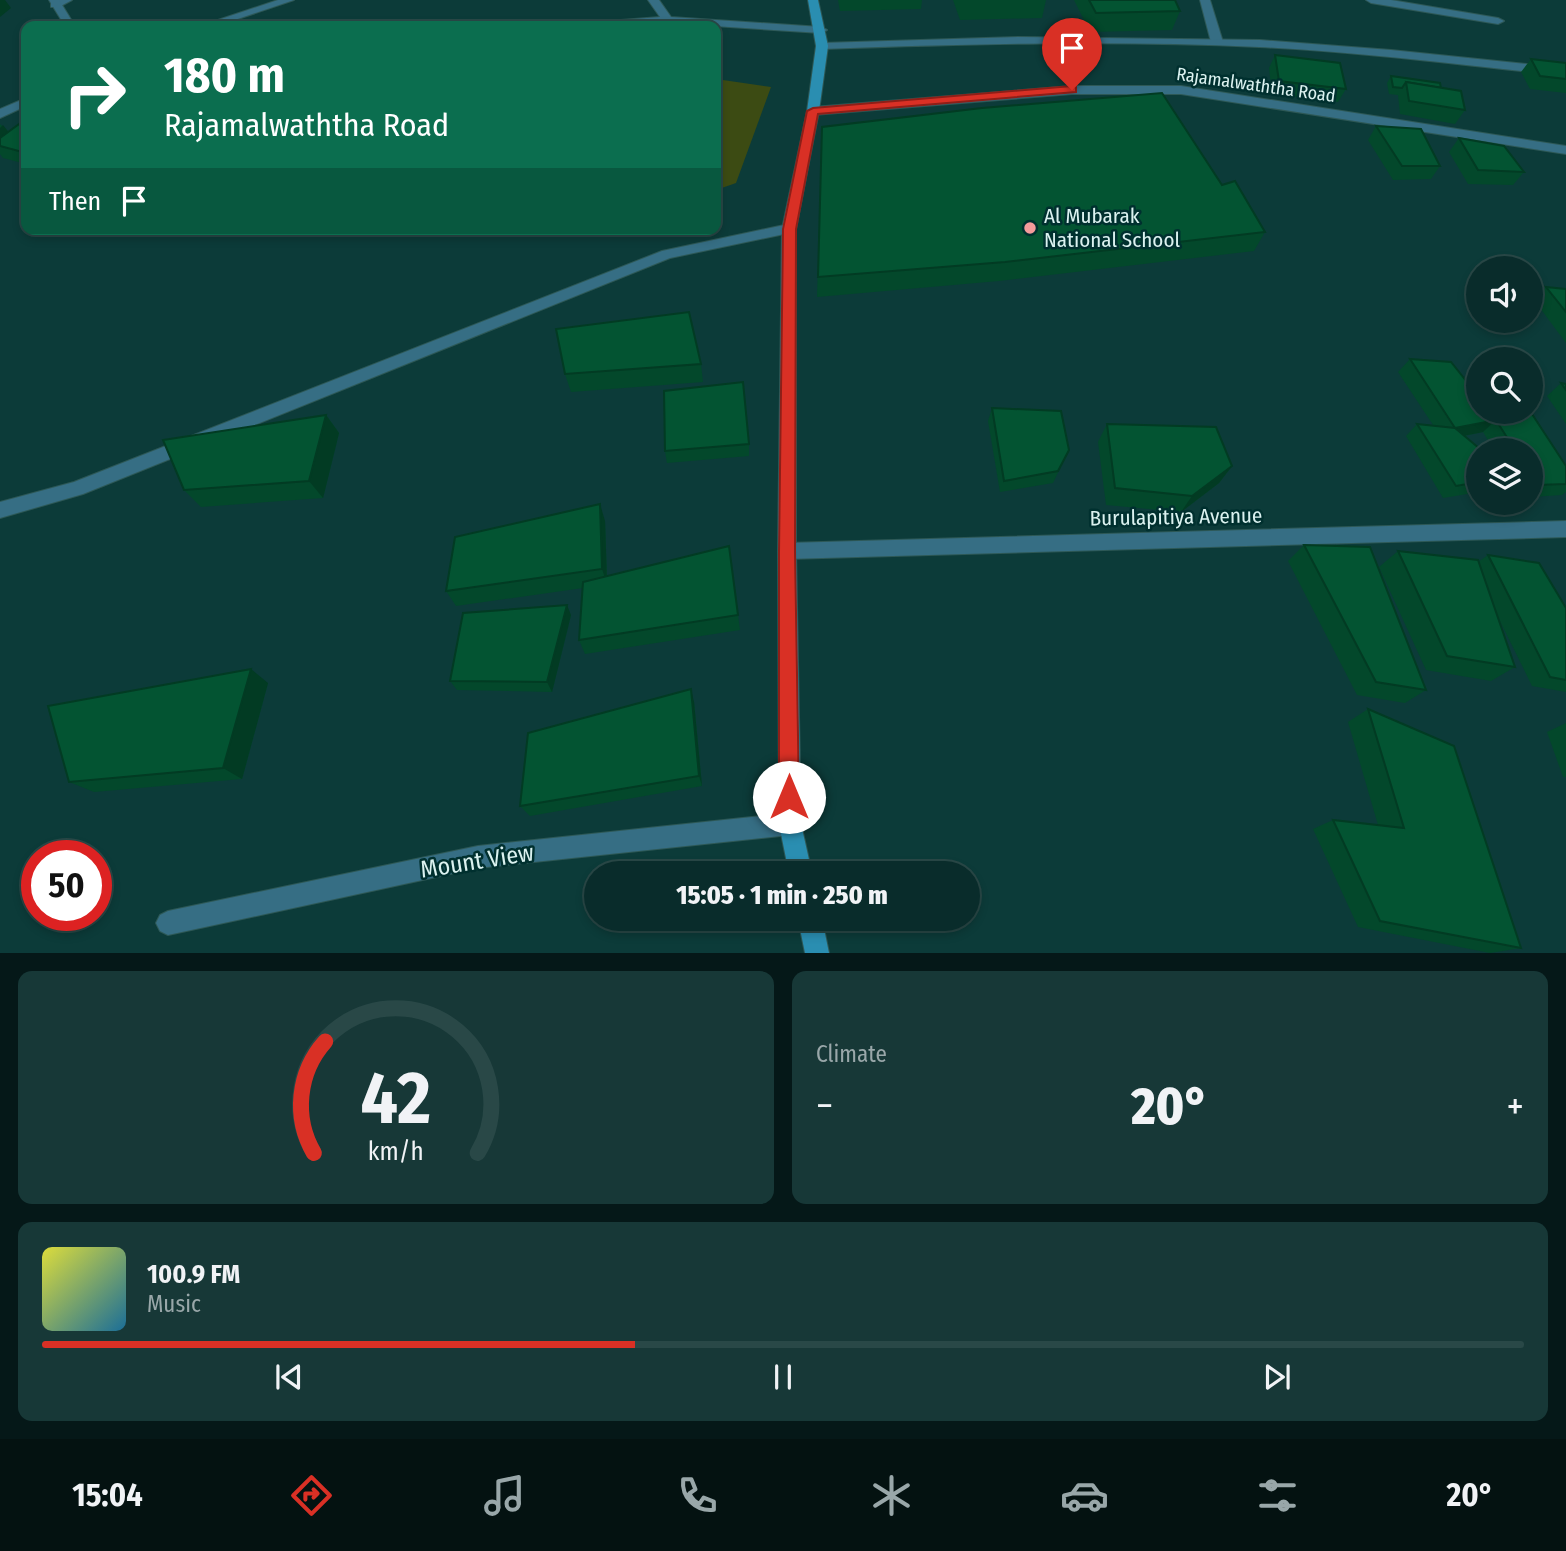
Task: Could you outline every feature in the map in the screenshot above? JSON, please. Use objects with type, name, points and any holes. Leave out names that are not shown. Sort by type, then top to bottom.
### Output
[{"type":"main road","points":[[798,861],[790,824],[787,551],[789,229],[813,111],[822,38],[813,0]]},
{"type":"main road","points":[[812,931],[817,953]]},
{"type":"street","points":[[67,21],[54,3],[68,0]]},
{"type":"street","points":[[222,21],[289,0]]},
{"type":"street","points":[[653,0],[668,20]]},
{"type":"street","points":[[1205,0],[1217,41]]},
{"type":"street","points":[[1371,0],[1498,21]]},
{"type":"street","points":[[654,21],[677,21]]},
{"type":"street","points":[[721,26],[822,38],[1217,41],[1321,47],[1566,72]]},
{"type":"street","name":"Rajamalwaththa Road","points":[[813,111],[1072,90],[1181,90],[1566,150]]},
{"type":"street","points":[[0,114],[21,104]]},
{"type":"street","points":[[0,510],[77,489],[667,254],[789,229]]},
{"type":"street","name":"Burulapitiya Avenue","points":[[787,551],[1566,529]]},
{"type":"street","name":"Mount View","points":[[168,923],[478,857],[790,824]]},
{"type":"green space","points":[[721,80],[771,87],[736,183],[721,188]]},
{"type":"building","points":[[1089,0],[1175,0],[1180,11],[1096,13]]},
{"type":"building","points":[[1275,55],[1340,63],[1346,89],[1279,81]]},
{"type":"building","points":[[1531,59],[1566,63],[1566,79],[1540,76]]},
{"type":"building","points":[[1391,76],[1440,83],[1441,88],[1406,82],[1402,88],[1393,87]]},
{"type":"building","points":[[1406,82],[1461,91],[1465,110],[1409,101]]},
{"type":"building","name":"Al Mubarak National School","points":[[1162,93],[1222,185],[1235,181],[1265,232],[1005,262],[818,277],[822,127],[982,108]]},
{"type":"building","points":[[21,123],[21,152],[0,146],[0,138]]},
{"type":"building","points":[[1376,126],[1421,129],[1440,166],[1402,166]]},
{"type":"building","points":[[1459,138],[1504,146],[1524,172],[1478,170]]},
{"type":"building","points":[[1546,287],[1566,289],[1566,312]]},
{"type":"building","points":[[689,312],[701,364],[565,374],[556,329]]},
{"type":"building","points":[[1410,359],[1451,362],[1466,381],[1466,424],[1476,424],[1455,428]]},
{"type":"building","points":[[743,382],[749,444],[665,451],[664,391]]},
{"type":"building","points":[[992,408],[1061,411],[1069,450],[1058,471],[1004,481]]},
{"type":"building","points":[[326,415],[309,481],[184,490],[163,440]]},
{"type":"building","points":[[1107,424],[1216,427],[1232,466],[1192,496],[1115,488]]},
{"type":"building","points":[[1417,424],[1455,428],[1467,438],[1466,484],[1456,486]]},
{"type":"building","points":[[1499,424],[1539,424],[1566,466],[1566,484],[1543,485],[1543,438],[1507,438]]},
{"type":"building","points":[[600,504],[602,569],[446,591],[455,537]]},
{"type":"building","points":[[1304,545],[1370,547],[1426,690],[1376,682]]},
{"type":"building","points":[[729,546],[738,615],[579,640],[583,582]]},
{"type":"building","points":[[1398,551],[1478,560],[1515,667],[1447,656]]},
{"type":"building","points":[[1488,555],[1539,563],[1566,608],[1566,680],[1550,677]]},
{"type":"building","points":[[567,605],[547,682],[450,681],[463,613]]},
{"type":"building","points":[[251,669],[223,768],[69,782],[48,706]]},
{"type":"building","points":[[691,689],[699,776],[520,806],[528,733]]},
{"type":"building","points":[[1368,709],[1454,746],[1521,948],[1380,921],[1333,820],[1404,828]]},
{"type":"place","name":"Al Mubarak National School","points":[[1030,228]]},
{"type":"route","points":[[789,797],[789,229],[813,111],[1072,90]]}]
